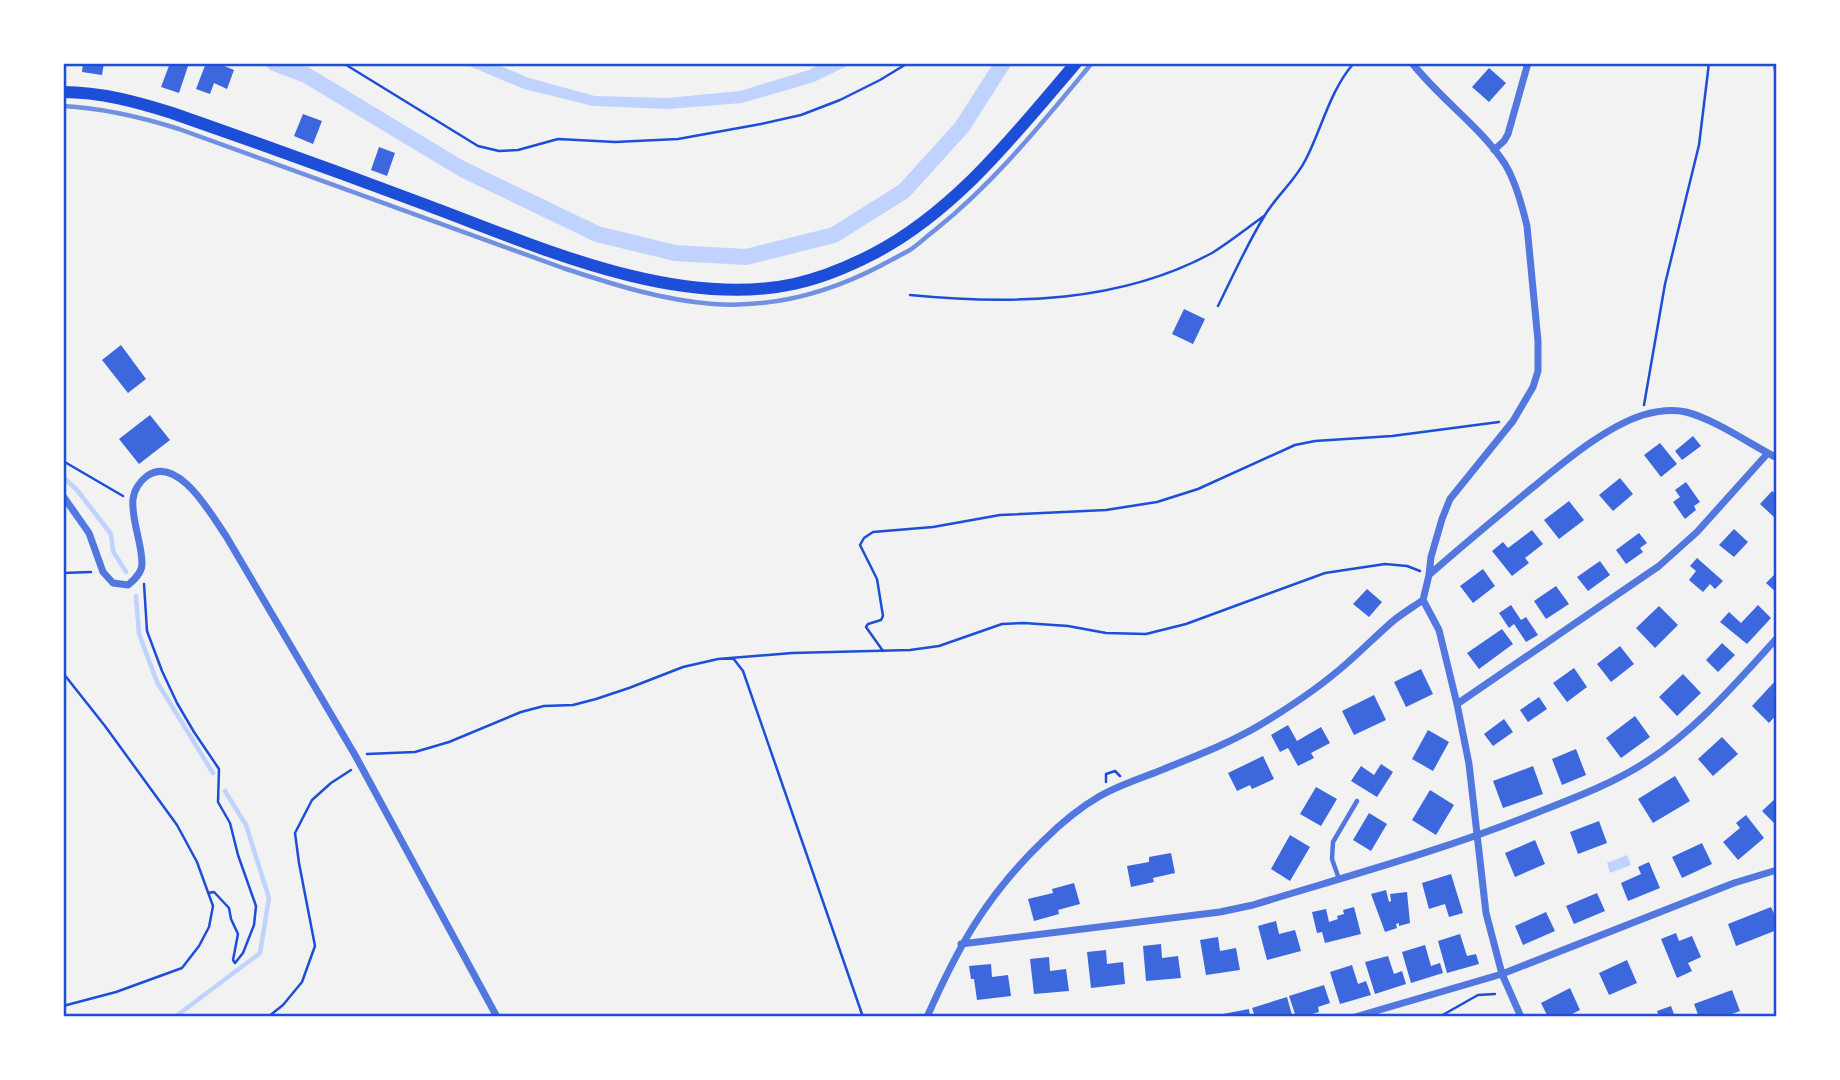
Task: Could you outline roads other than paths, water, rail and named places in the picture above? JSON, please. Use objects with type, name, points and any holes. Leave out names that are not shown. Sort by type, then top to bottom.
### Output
[{"type":"main road","points":[[63,92],[103,95],[148,105],[540,247],[620,272],[681,286],[741,289],[780,286],[813,279],[894,242],[927,219],[978,173],[1076,63]]},
{"type":"street","points":[[927,1017],[961,944],[1001,885],[1040,844],[1082,807],[1115,789],[1192,758],[1259,726],[1321,684],[1394,621],[1423,600],[1431,557],[1450,499],[1513,421],[1534,387],[1538,371],[1538,341],[1527,226],[1514,183],[1494,150],[1412,63]]},
{"type":"street","points":[[1494,150],[1508,134],[1528,63]]},
{"type":"street","points":[[1429,575],[1564,462],[1613,428],[1642,415],[1664,411],[1686,412],[1712,422],[1777,457]]},
{"type":"street","points":[[1457,705],[1659,566],[1697,532],[1768,453]]},
{"type":"street","points":[[63,496],[89,533],[103,572],[113,583],[121,586],[128,585],[137,578],[142,566],[133,498],[139,483],[150,474],[162,471],[173,474],[187,484],[202,501],[226,536],[355,755],[497,1017]]},
{"type":"street","points":[[1423,600],[1439,630],[1469,764],[1486,912],[1502,974],[1521,1017]]},
{"type":"street","points":[[961,944],[1220,912],[1253,905],[1478,836],[1599,788],[1646,762],[1684,734],[1719,701],[1777,638]]},
{"type":"street","points":[[1354,1017],[1502,974],[1734,883],[1777,870]]},
{"type":"lane","points":[[1339,879],[1332,859],[1333,842],[1357,802]]},
{"type":"water","points":[[462,63],[493,63],[529,78],[595,96],[667,98],[740,91],[809,70],[822,63],[853,63],[814,82],[742,103],[668,109],[593,106],[524,89]]},
{"type":"water","points":[[1627,855],[1631,865],[1610,873],[1607,863]]},
{"type":"waterway","points":[[274,63],[306,75],[462,169],[597,234],[675,253],[746,257],[834,235],[904,191],[962,127],[1003,63]]},
{"type":"waterway","points":[[63,477],[77,490],[111,534],[113,551],[126,572]]},
{"type":"waterway","points":[[136,596],[139,634],[157,682],[213,773]]},
{"type":"waterway","points":[[175,1017],[260,953],[269,898],[246,825],[225,791]]},
{"type":"railway","points":[[63,106],[122,114],[179,129],[563,268],[618,285],[675,299],[735,305],[778,301],[821,291],[862,275],[910,250],[998,172],[1092,63]]}]
